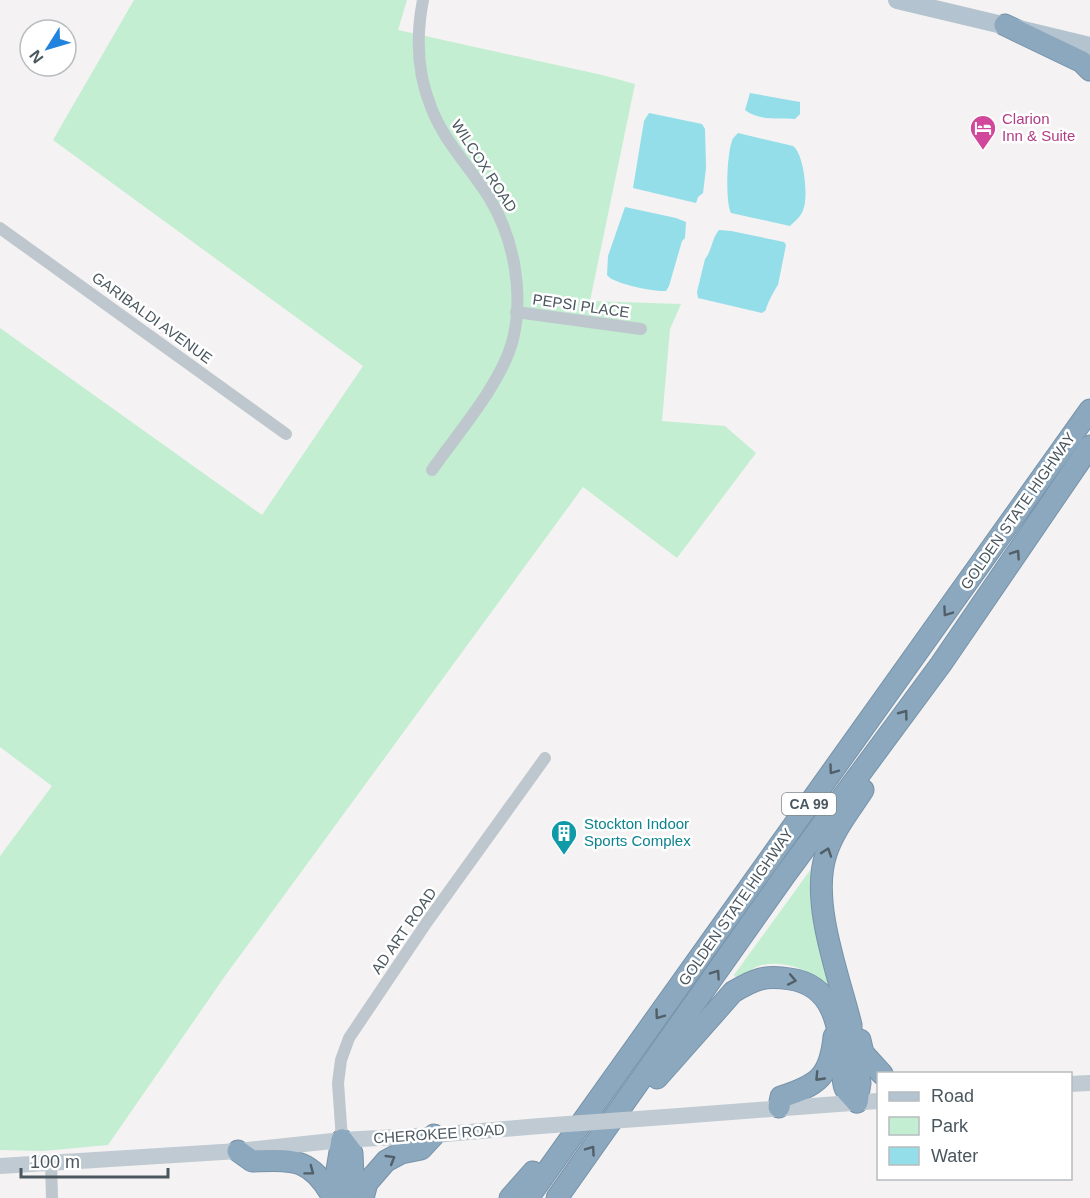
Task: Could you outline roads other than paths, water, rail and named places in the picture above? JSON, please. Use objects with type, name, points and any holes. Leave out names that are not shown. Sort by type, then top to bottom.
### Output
[{"type":"highway","points":[[1005,26],[1082,62],[1090,70]]},
{"type":"highway","name":"GOLDEN STATE HIGHWAY","points":[[528,1198],[1088,410]]},
{"type":"highway","name":"GOLDEN STATE HIGHWAY","points":[[557,1198],[785,875],[941,664],[1090,446]]},
{"type":"highway","points":[[857,1102],[844,1087],[844,1026],[821,910],[821,880],[830,844],[884,757],[885,739]]},
{"type":"highway","points":[[613,1120],[638,1099],[733,992],[769,976],[799,980],[820,991],[844,1026],[858,1033],[863,1053],[880,1072]]},
{"type":"highway","points":[[779,1107],[781,1097],[806,1089],[820,1078],[832,1054],[834,1036],[844,1026]]},
{"type":"highway","points":[[363,1198],[367,1183],[386,1161],[401,1153],[421,1149],[434,1135]]},
{"type":"highway","points":[[341,1198],[337,1170],[342,1140]]},
{"type":"highway","points":[[342,1140],[352,1153],[354,1198]]},
{"type":"highway","points":[[510,1198],[546,1158],[566,1145]]},
{"type":"highway","points":[[238,1151],[252,1161],[290,1160],[308,1167],[325,1184],[333,1198]]},
{"type":"main road","points":[[897,0],[1090,46]]},
{"type":"street","name":"WILCOX ROAD","points":[[423,0],[419,31],[420,63],[424,87],[438,124],[490,199],[506,229],[511,245],[516,281],[513,340],[503,363],[487,393],[432,470]]},
{"type":"street","name":"GARIBALDI AVENUE","points":[[0,228],[286,434]]},
{"type":"street","name":"PEPSI PLACE","points":[[516,312],[641,329]]},
{"type":"street","name":"AD ART ROAD","points":[[342,1140],[338,1083],[340,1060],[348,1038],[427,922],[546,758]]},
{"type":"street","points":[[1072,1084],[1090,1083]]},
{"type":"street","name":"CHEROKEE ROAD","points":[[0,1166],[238,1151],[342,1140],[877,1101]]},
{"type":"street","points":[[51,1163],[52,1198]]},
{"type":"water","points":[[750,93],[800,102],[800,114],[795,119],[769,118],[751,114],[745,110]]},
{"type":"water","points":[[649,113],[702,124],[705,129],[706,168],[703,193],[698,197],[696,203],[633,188],[644,121]]},
{"type":"water","points":[[738,133],[793,146],[797,150],[804,175],[805,201],[802,213],[790,226],[731,213],[727,189],[728,166],[732,140]]},
{"type":"water","points":[[625,207],[686,222],[685,238],[682,241],[666,291],[625,284],[607,275],[608,256]]},
{"type":"water","points":[[719,230],[784,242],[786,245],[778,285],[766,310],[762,313],[698,298],[697,292],[705,259]]},
{"type":"place","name":"Clarion Inn & Suite","points":[[983,151]]},
{"type":"place","name":"Stockton Indoor Sports Complex","points":[[564,856]]}]
